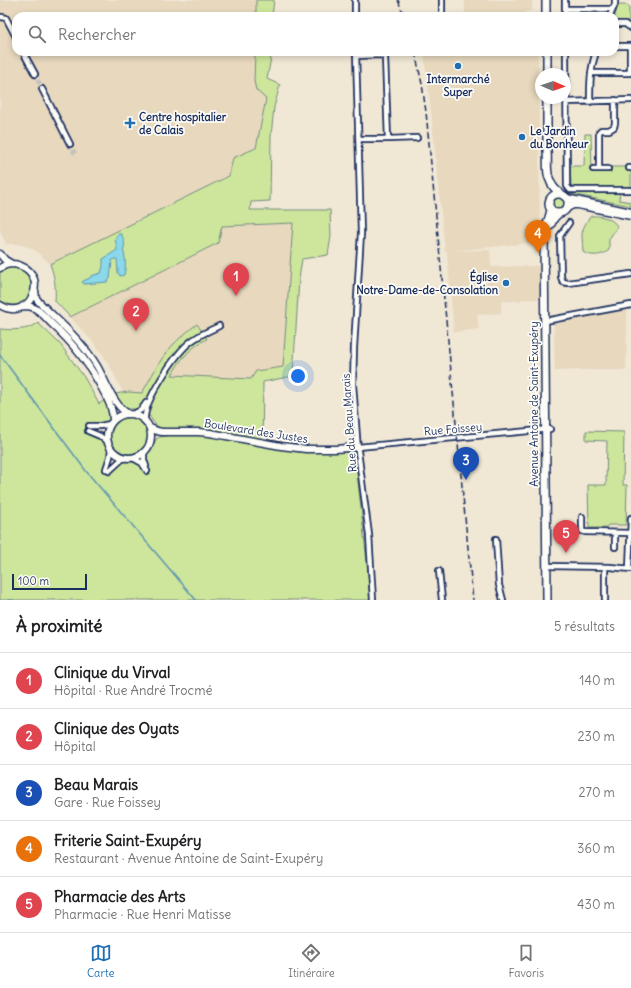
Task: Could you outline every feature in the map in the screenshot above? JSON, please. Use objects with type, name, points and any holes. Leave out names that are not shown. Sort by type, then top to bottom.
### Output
[{"type":"main road","points":[[542,0],[542,12]]},
{"type":"main road","points":[[546,0],[546,12]]},
{"type":"main road","points":[[543,56],[543,68]]},
{"type":"main road","points":[[547,56],[547,68]]},
{"type":"main road","points":[[543,104],[543,174],[550,191],[551,197],[549,203],[551,209],[554,212],[559,213],[564,212],[567,208],[568,202],[552,185],[549,177],[547,104]]},
{"type":"main road","points":[[551,197],[554,194],[563,196]]},
{"type":"main road","name":"Avenue Antoine de Saint-Exupéry","points":[[547,321],[544,235],[551,209]]},
{"type":"main road","name":"Avenue Antoine de Saint-Exupéry","points":[[551,600],[549,566],[547,321],[548,232],[553,220],[559,213]]},
{"type":"main road","name":"Avenue Antoine de Saint-Exupéry","points":[[547,600],[549,566]]},
{"type":"street","points":[[355,0],[355,12]]},
{"type":"street","points":[[435,0],[440,0],[442,12]]},
{"type":"street","points":[[565,0],[565,9],[613,9]]},
{"type":"street","points":[[612,12],[615,0]]},
{"type":"street","points":[[0,17],[6,18],[12,29]]},
{"type":"street","points":[[619,24],[625,24],[631,28]]},
{"type":"street","points":[[591,73],[630,73],[631,46],[619,46]]},
{"type":"street","points":[[25,56],[35,74]]},
{"type":"street","name":"Rue du Beau Marais","points":[[356,56],[361,233],[353,377],[354,404],[368,531],[373,600]]},
{"type":"street","points":[[383,56],[385,57],[388,138]]},
{"type":"street","points":[[566,56],[566,68]]},
{"type":"street","points":[[590,102],[591,73],[595,56]]},
{"type":"street","points":[[42,89],[70,144]]},
{"type":"street","points":[[599,169],[600,132],[601,130],[611,129],[614,127],[615,100]]},
{"type":"street","points":[[571,102],[631,100]]},
{"type":"street","points":[[566,104],[566,182],[568,188],[570,190],[631,190]]},
{"type":"street","points":[[359,139],[417,138]]},
{"type":"street","points":[[593,169],[608,169]]},
{"type":"street","points":[[563,196],[631,212]]},
{"type":"street","points":[[567,208],[573,205],[578,205],[631,216]]},
{"type":"street","points":[[569,224],[560,236],[561,277],[563,282],[568,283],[631,274]]},
{"type":"street","points":[[0,254],[5,260],[12,264],[21,266],[29,271],[34,280],[36,298],[70,332],[88,353],[100,371],[117,404],[122,410],[130,413],[140,416],[145,420],[150,428],[150,444],[144,452],[133,458],[125,458],[117,455],[107,442],[89,428],[111,422],[119,415],[130,413],[141,410],[183,348],[199,336],[219,326]]},
{"type":"street","points":[[0,268],[12,264]]},
{"type":"street","points":[[0,305],[12,309],[23,306],[31,299],[35,291]]},
{"type":"street","points":[[547,321],[631,305]]},
{"type":"street","points":[[23,306],[33,308],[40,312],[64,335],[82,356],[95,376],[112,412],[111,422],[106,433],[107,442]]},
{"type":"street","points":[[145,420],[145,411],[152,395]]},
{"type":"street","name":"Boulevard des Justes","points":[[150,428],[159,432],[210,433],[306,449],[358,447]]},
{"type":"street","name":"Rue Foissey","points":[[358,447],[548,430]]},
{"type":"street","name":"Boulevard des Justes","points":[[150,444],[159,435],[174,432]]},
{"type":"street","points":[[111,449],[108,470],[125,458]]},
{"type":"street","points":[[133,458],[142,463],[148,471],[144,460],[144,452]]},
{"type":"street","points":[[582,517],[582,531],[631,533]]},
{"type":"street","points":[[549,566],[630,569],[631,518]]},
{"type":"street","points":[[615,533],[615,547]]},
{"type":"street","points":[[496,539],[499,585],[503,600]]},
{"type":"street","points":[[605,567],[605,600]]},
{"type":"street","points":[[440,571],[442,600]]},
{"type":"shaded area","name":"Centre hospitalier de Calais","points":[[0,0],[256,0],[256,12],[12,12],[12,56],[255,56],[254,81],[266,98],[256,148],[233,158],[229,176],[50,264],[36,251],[29,247],[18,244],[6,244],[0,231]]},
{"type":"shaded area","points":[[465,0],[532,0],[532,11],[465,12]]},
{"type":"shaded area","points":[[424,56],[538,56],[538,68],[535,68],[535,104],[539,104],[540,242],[452,251],[490,250],[491,267],[539,266],[540,299],[501,301],[501,313],[477,315],[479,329],[454,332],[447,251],[445,251]]},
{"type":"shaded area","points":[[293,223],[283,367],[256,371],[251,379],[172,375],[183,357],[207,339],[197,324],[142,393],[123,393],[103,355],[70,317],[218,243],[222,226]]},
{"type":"shaded area","points":[[627,309],[626,370],[555,371],[554,324]]},
{"type":"green space","points":[[256,0],[274,0],[272,12],[256,12]]},
{"type":"green space","points":[[618,5],[629,6],[629,21],[619,21],[619,12],[616,12]]},
{"type":"green space","points":[[255,56],[271,56],[267,79],[280,85],[274,107],[271,136],[270,201],[251,202],[250,210],[330,210],[331,236],[328,255],[302,259],[299,279],[293,376],[263,382],[262,445],[285,450],[308,452],[354,452],[370,600],[0,600],[0,329],[25,329],[38,323],[60,344],[84,377],[99,404],[105,400],[110,412],[109,420],[103,424],[87,423],[86,433],[100,438],[108,451],[108,456],[103,469],[110,474],[121,463],[138,462],[148,454],[156,439],[159,437],[172,435],[157,426],[152,421],[148,413],[136,409],[128,409],[120,405],[115,394],[128,392],[142,393],[167,352],[180,338],[197,324],[207,339],[186,354],[172,375],[251,379],[256,371],[283,367],[293,223],[222,226],[218,243],[70,317],[55,301],[55,282],[50,264],[229,176],[233,158],[256,148],[266,99],[256,90],[254,81]]},
{"type":"green space","points":[[585,134],[591,134],[592,171],[610,172],[610,167],[627,167],[627,171],[631,171],[631,187],[572,188],[570,166],[584,166]]},
{"type":"green space","points":[[571,192],[620,192],[619,200],[631,202],[631,206],[571,194]]},
{"type":"green space","points":[[558,197],[562,199],[564,203],[562,207],[558,209],[554,207],[552,203],[554,199]]},
{"type":"green space","points":[[591,216],[606,218],[615,223],[617,226],[609,239],[609,250],[600,255],[589,255],[583,252],[582,233]]},
{"type":"green space","points":[[12,268],[23,271],[29,277],[31,285],[30,293],[26,300],[19,304],[10,305],[0,300],[0,273],[5,269]]},
{"type":"green space","points":[[129,416],[139,419],[145,425],[148,435],[145,445],[139,451],[129,454],[119,451],[113,445],[110,435],[113,425],[119,419]]},
{"type":"green space","points":[[586,431],[624,432],[623,485],[627,485],[626,525],[608,525],[606,528],[589,528],[588,485],[606,485],[607,441],[586,440]]},
{"type":"water","points":[[118,234],[121,234],[124,242],[124,275],[120,276],[118,273],[117,259],[114,259],[112,261],[110,279],[107,282],[84,284],[82,282],[83,281],[91,276],[101,273],[103,259],[117,250],[115,240]]},
{"type":"waterway","points":[[0,355],[86,471],[196,600]]},
{"type":"tunnel","points":[[35,74],[42,89]]},
{"type":"tunnel","points":[[70,144],[75,154]]},
{"type":"railway","points":[[398,0],[402,12]]},
{"type":"railway","points":[[416,56],[426,112],[473,600]]},
{"type":"place","name":"Intermarché Super","points":[[458,66]]},
{"type":"place","name":"Centre hospitalier de Calais","points":[[130,123]]},
{"type":"place","name":"Le Jardin du Bonheur","points":[[522,137]]},
{"type":"place","name":"Friterie Saint-Exupéry","points":[[538,253]]},
{"type":"place","name":"Église Notre-Dame-de-Consolation","points":[[506,283]]},
{"type":"place","name":"Clinique du Virval","points":[[236,296]]},
{"type":"place","name":"Clinique des Oyats","points":[[136,331]]},
{"type":"place","name":"Beau Marais","points":[[466,480]]},
{"type":"place","name":"Pharmacie des Arts","points":[[566,553]]}]
